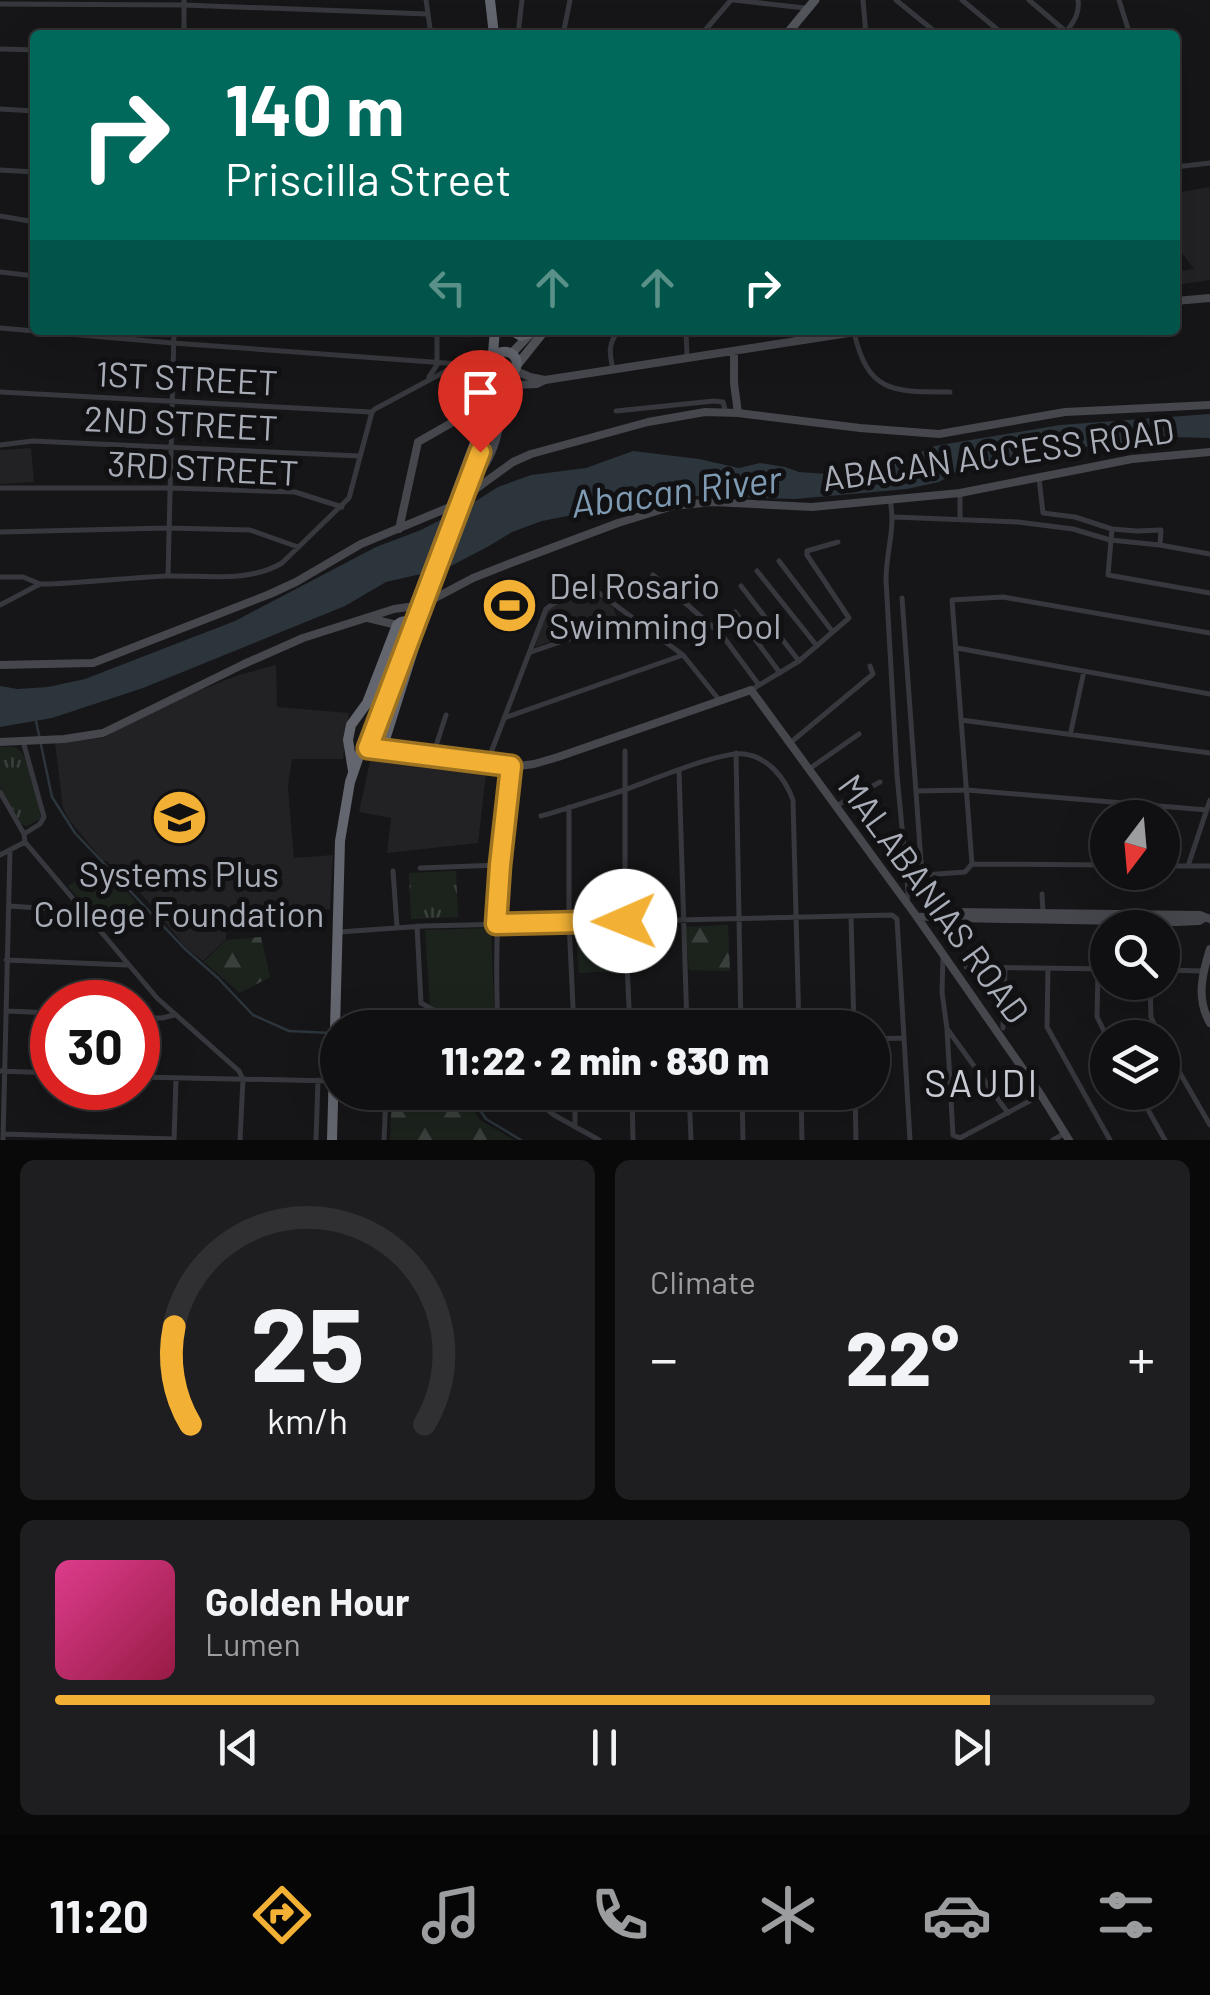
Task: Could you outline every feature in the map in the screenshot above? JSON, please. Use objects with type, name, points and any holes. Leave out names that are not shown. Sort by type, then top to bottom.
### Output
[{"type":"highway","points":[[490,0],[493,30]]},
{"type":"highway","points":[[495,335],[503,365]]},
{"type":"highway","points":[[339,928],[347,823],[355,787],[490,409],[507,335]]},
{"type":"highway","points":[[336,1010],[340,841],[353,773],[417,638],[417,626],[404,621],[397,625],[368,699],[353,720],[348,740],[353,773]]},
{"type":"highway","points":[[350,729],[350,738],[354,740],[372,736]]},
{"type":"highway","points":[[372,736],[382,749]]},
{"type":"highway","points":[[332,1140],[333,1110]]},
{"type":"main road","points":[[790,30],[812,4]]},
{"type":"main road","points":[[503,365],[533,335]]},
{"type":"street","points":[[426,0],[430,30]]},
{"type":"street","points":[[519,30],[522,0]]},
{"type":"street","points":[[564,30],[570,0]]},
{"type":"street","points":[[705,30],[732,0],[812,4]]},
{"type":"street","points":[[863,0],[866,30]]},
{"type":"street","points":[[896,0],[934,30]]},
{"type":"street","points":[[962,0],[998,30]]},
{"type":"street","points":[[1029,0],[1065,30]]},
{"type":"street","points":[[1070,30],[1078,0]]},
{"type":"street","points":[[1119,0],[1128,30]]},
{"type":"street","points":[[0,4],[184,3],[428,14]]},
{"type":"street","points":[[184,3],[184,30]]},
{"type":"street","points":[[0,49],[30,50]]},
{"type":"street","points":[[0,109],[30,111]]},
{"type":"street","points":[[1180,166],[1210,162]]},
{"type":"street","points":[[0,170],[30,172]]},
{"type":"street","points":[[0,216],[30,221]]},
{"type":"street","points":[[0,272],[30,275]]},
{"type":"street","points":[[1180,301],[1210,298]]},
{"type":"street","points":[[0,328],[30,331]]},
{"type":"street","points":[[81,335],[457,363]]},
{"type":"street","points":[[168,576],[174,335]]},
{"type":"street","points":[[427,380],[437,362],[437,335]]},
{"type":"street","points":[[613,369],[608,350],[616,335]]},
{"type":"street","points":[[686,335],[688,359]]},
{"type":"street","points":[[0,605],[40,584],[266,572],[282,563],[342,506],[353,488],[372,412],[464,360],[503,365],[515,384],[536,384],[816,335]]},
{"type":"street","points":[[861,335],[858,348],[871,376],[886,386],[916,392],[950,392]]},
{"type":"street","points":[[734,352],[738,413]]},
{"type":"street","name":"1ST STREET","points":[[0,392],[372,412]]},
{"type":"street","points":[[616,411],[714,400],[723,402],[726,413]]},
{"type":"street","name":"ABACAN ACCESS ROAD","points":[[0,666],[93,663],[296,582],[353,548],[444,510],[513,462],[544,450],[674,416],[738,413],[939,434],[1065,412],[1210,405]]},
{"type":"street","points":[[398,529],[418,442],[457,420],[474,421],[478,412],[490,409],[500,415],[490,458],[480,474],[444,510]]},
{"type":"street","name":"2ND STREET","points":[[0,444],[33,441],[360,456]]},
{"type":"street","name":"ABACAN ACCESS ROAD","points":[[0,742],[103,733],[303,638],[428,602],[541,551],[681,504],[796,507],[960,493],[1132,458],[1210,452]]},
{"type":"street","points":[[1039,478],[1043,513],[1075,516],[1137,532],[1161,530],[1160,545]]},
{"type":"street","points":[[465,485],[468,496]]},
{"type":"street","name":"3RD STREET","points":[[0,488],[296,492],[342,506]]},
{"type":"street","points":[[960,493],[960,518]]},
{"type":"street","points":[[890,498],[894,517],[886,556],[886,580],[906,904]]},
{"type":"street","points":[[894,517],[960,518],[1073,529],[1110,540],[1210,554]]},
{"type":"street","points":[[0,532],[167,528],[255,531],[298,548]]},
{"type":"street","points":[[1112,528],[1108,575],[1210,594]]},
{"type":"street","points":[[382,749],[511,766],[534,764],[755,688],[799,661],[848,618],[807,552],[838,542]]},
{"type":"street","points":[[779,561],[832,631]]},
{"type":"street","points":[[757,571],[817,646]]},
{"type":"street","points":[[652,575],[722,635],[755,688]]},
{"type":"street","points":[[0,577],[26,577],[40,584]]},
{"type":"street","points":[[741,586],[799,661]]},
{"type":"street","points":[[487,763],[546,609],[582,592],[599,593],[683,655],[720,701]]},
{"type":"street","points":[[924,875],[966,872],[972,864],[952,600],[1003,596],[1210,633]]},
{"type":"street","points":[[902,598],[924,875],[921,917],[949,916],[953,912],[1021,917],[1207,919]]},
{"type":"street","points":[[417,626],[428,602]]},
{"type":"street","points":[[735,612],[780,673]]},
{"type":"street","points":[[368,618],[397,625]]},
{"type":"street","points":[[530,652],[630,618]]},
{"type":"street","points":[[956,648],[1210,694]]},
{"type":"street","points":[[504,718],[683,655]]},
{"type":"street","points":[[790,742],[873,674],[870,666]]},
{"type":"street","points":[[1071,733],[1084,671]]},
{"type":"street","name":"MALABANIAS ROAD","points":[[755,688],[906,904],[921,917],[943,957],[1042,1095],[1067,1137]]},
{"type":"street","points":[[433,755],[446,715]]},
{"type":"street","points":[[962,720],[1210,754]]},
{"type":"street","points":[[809,769],[860,734]]},
{"type":"street","points":[[0,856],[25,838],[44,817],[27,741]]},
{"type":"street","points":[[625,752],[629,1010]]},
{"type":"street","points":[[736,753],[741,1010]]},
{"type":"street","points":[[541,816],[736,753],[759,759],[780,775],[792,800],[799,1010]]},
{"type":"street","points":[[498,1010],[496,924],[511,766]]},
{"type":"street","points":[[680,770],[686,1010]]},
{"type":"street","points":[[836,806],[880,782]]},
{"type":"street","points":[[916,791],[967,790],[1206,810]]},
{"type":"street","points":[[0,792],[25,838],[128,966],[174,1015],[235,1068],[242,1080],[240,1140]]},
{"type":"street","points":[[1188,866],[1210,800]]},
{"type":"street","points":[[570,807],[573,1010]]},
{"type":"street","points":[[10,850],[3,1137],[174,1140],[176,1078]]},
{"type":"street","points":[[972,864],[1090,865]]},
{"type":"street","points":[[420,868],[500,865]]},
{"type":"street","points":[[1180,866],[1210,866]]},
{"type":"street","points":[[393,871],[397,928]]},
{"type":"street","points":[[1042,894],[1042,914]]},
{"type":"street","points":[[9,906],[84,911]]},
{"type":"street","points":[[339,928],[892,915],[897,920],[910,1140]]},
{"type":"street","points":[[851,916],[854,1010]]},
{"type":"street","points":[[1021,917],[1062,917]]},
{"type":"street","points":[[417,926],[421,1002],[431,1010]]},
{"type":"street","points":[[1210,949],[1203,971],[1202,1008],[1210,1023]]},
{"type":"street","points":[[943,957],[942,992],[954,1135],[960,1138],[1042,1095]]},
{"type":"street","points":[[6,960],[128,966]]},
{"type":"street","points":[[966,967],[1090,969]]},
{"type":"street","points":[[1002,1028],[1004,968]]},
{"type":"street","points":[[1048,968],[1047,1028],[1110,1140]]},
{"type":"street","points":[[1180,970],[1203,971]]},
{"type":"street","points":[[8,1011],[30,1012]]},
{"type":"street","points":[[160,1018],[174,1015]]},
{"type":"street","points":[[947,1029],[1008,1113]]},
{"type":"street","points":[[890,1038],[903,1038]]},
{"type":"street","points":[[3,1070],[30,1072]]},
{"type":"street","points":[[1180,1073],[1210,1126]]},
{"type":"street","points":[[160,1078],[318,1080],[316,1140]]},
{"type":"street","points":[[384,1140],[385,1110]]},
{"type":"street","points":[[551,1110],[599,1140]]},
{"type":"street","points":[[575,1110],[575,1127]]},
{"type":"street","points":[[632,1110],[633,1140]]},
{"type":"street","points":[[690,1110],[691,1140]]},
{"type":"street","points":[[742,1110],[743,1140]]},
{"type":"street","points":[[801,1110],[802,1140]]},
{"type":"street","points":[[856,1110],[856,1140]]},
{"type":"street","points":[[1148,1110],[1165,1140]]},
{"type":"street","points":[[1053,1140],[1067,1137]]},
{"type":"shaded area","points":[[1210,187],[1210,280],[1180,284],[1180,271],[1194,269],[1180,251],[1180,192]]},
{"type":"shaded area","points":[[31,448],[34,482],[0,484],[0,450]]},
{"type":"shaded area","points":[[595,594],[613,607],[617,618],[535,647],[550,605]]},
{"type":"shaded area","name":"Systems Plus College Foundation","points":[[276,665],[277,707],[349,713],[343,759],[292,759],[289,777],[294,858],[333,855],[330,909],[226,919],[226,939],[203,961],[184,946],[132,884],[103,861],[70,821],[63,808],[55,743],[104,738],[148,710]]},
{"type":"shaded area","points":[[373,748],[487,765],[478,843],[387,853],[391,818],[359,812]]},
{"type":"green space","points":[[0,747],[16,748],[26,760],[41,818],[27,826],[21,824],[0,787]]},
{"type":"green space","points":[[102,864],[136,902],[99,924],[68,886]]},
{"type":"green space","points":[[456,871],[458,917],[411,919],[409,873]]},
{"type":"green space","points":[[728,925],[730,971],[689,970],[686,927]]},
{"type":"green space","points":[[491,928],[494,1010],[438,1010],[430,1005],[425,930]]},
{"type":"green space","points":[[614,930],[616,971],[579,973],[576,932]]},
{"type":"green space","points":[[261,937],[270,977],[240,993],[204,962],[226,940]]},
{"type":"green space","points":[[391,1110],[473,1110],[480,1120],[514,1140],[390,1140]]},
{"type":"water","name":"Abacan River","points":[[1210,414],[1210,438],[1169,437],[1105,448],[1067,445],[964,467],[939,482],[907,489],[795,499],[695,496],[542,521],[512,532],[447,568],[386,582],[345,606],[143,688],[52,718],[0,727],[0,686],[48,687],[85,679],[235,621],[376,547],[421,530],[498,487],[531,475],[586,468],[633,451],[739,468],[760,463],[799,472],[875,472],[935,446],[1060,425]]},
{"type":"waterway","points":[[36,721],[52,797],[75,833],[253,1015],[289,1031],[320,1032]]},
{"type":"waterway","points":[[480,1110],[486,1119],[521,1140]]},
{"type":"place","name":"Del Rosario Swimming Pool","points":[[510,605]]},
{"type":"place","name":"Systems Plus College Foundation","points":[[179,817]]},
{"type":"district","name":"SAUDI","points":[[982,1082]]},
{"type":"route","points":[[480,452],[368,748],[511,766],[496,924],[625,921]]}]
